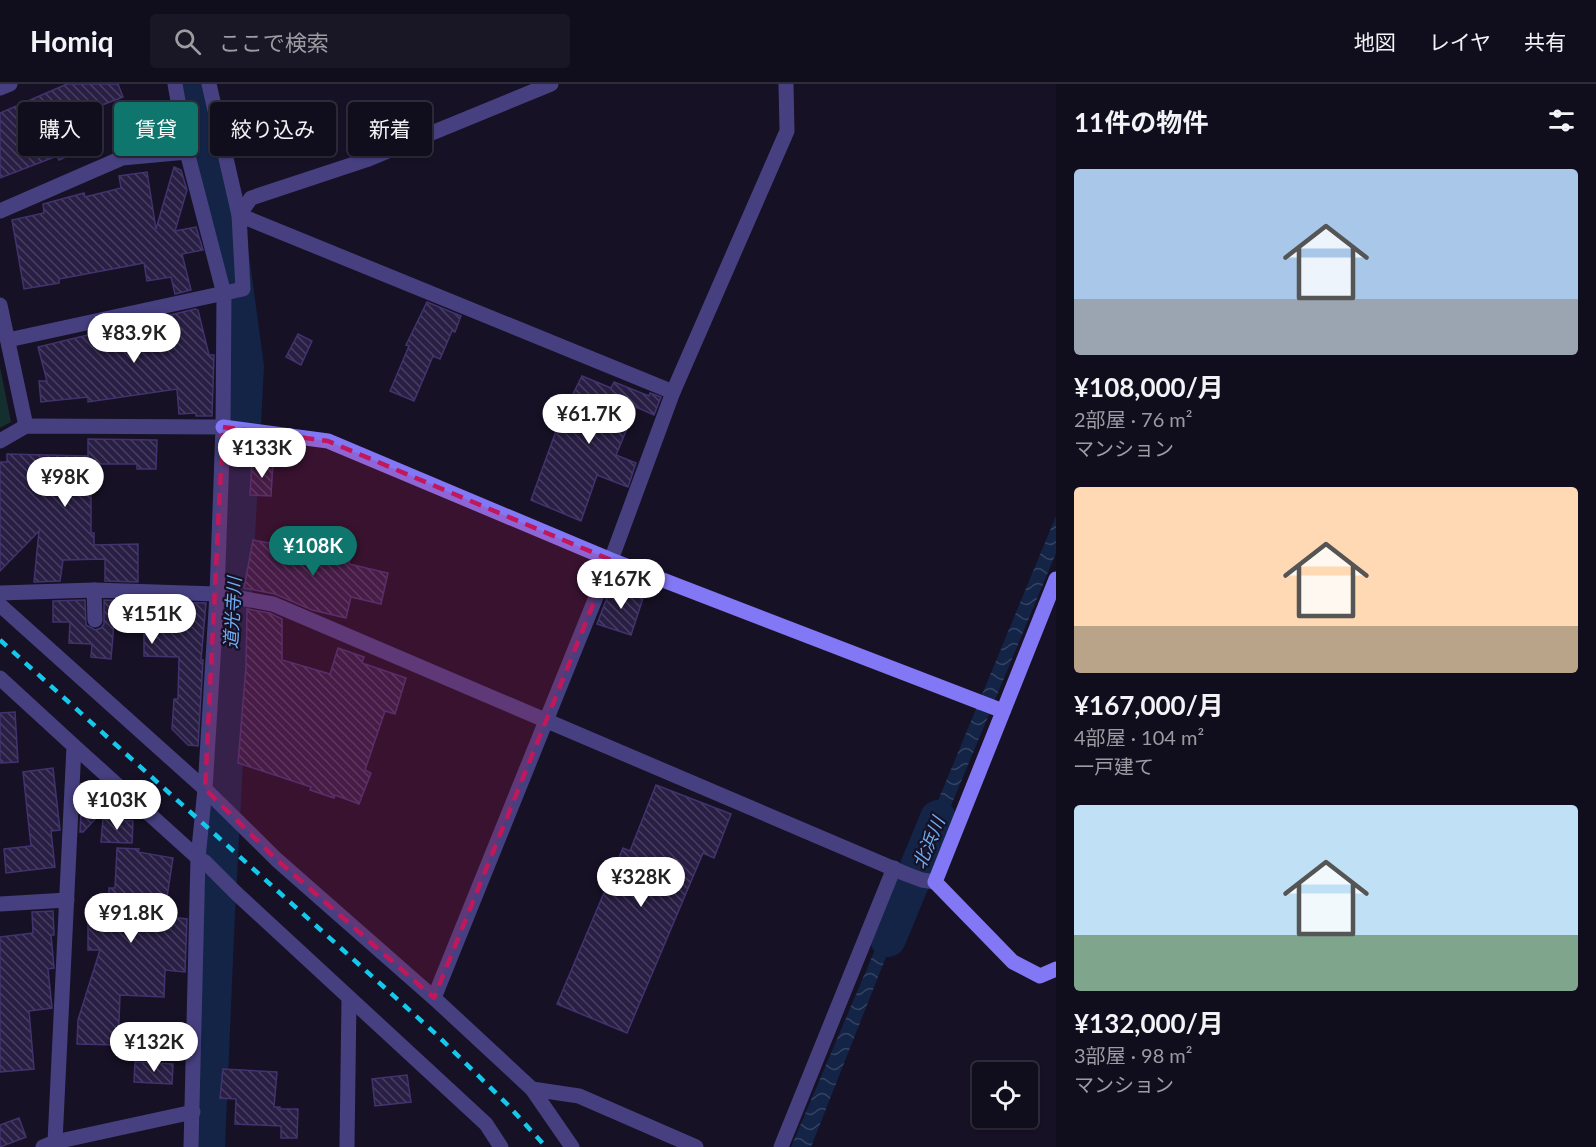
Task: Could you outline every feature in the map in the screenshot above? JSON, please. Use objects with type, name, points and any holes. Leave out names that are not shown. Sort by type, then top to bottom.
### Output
[{"type":"street","points":[[0,88],[10,84]]},
{"type":"street","points":[[175,84],[178,102]]},
{"type":"street","points":[[8,340],[243,289],[239,215],[209,84]]},
{"type":"street","points":[[239,215],[251,198],[366,160],[550,84]]},
{"type":"street","points":[[434,998],[611,560],[673,392],[787,131],[786,84]]},
{"type":"street","points":[[0,211],[122,158],[144,156]]},
{"type":"street","points":[[188,156],[224,294],[224,427],[218,594],[201,860],[191,1147]]},
{"type":"street","points":[[239,215],[673,392]]},
{"type":"street","points":[[0,305],[26,426]]},
{"type":"street","points":[[0,441],[26,426],[224,427],[328,441],[611,560],[999,710]]},
{"type":"street","points":[[928,881],[1056,579]]},
{"type":"street","points":[[94,590],[95,620]]},
{"type":"street","points":[[0,593],[94,590],[218,594],[273,604],[928,881],[1013,962],[1040,976],[1056,969]]},
{"type":"street","points":[[0,605],[206,789],[278,860],[434,998],[531,1089],[572,1147]]},
{"type":"street","points":[[0,678],[201,860],[486,1124],[501,1147]]},
{"type":"street","points":[[74,746],[67,900],[49,1144],[193,1112]]},
{"type":"street","points":[[781,1147],[900,871]]},
{"type":"street","points":[[0,904],[67,900]]},
{"type":"street","points":[[347,1147],[350,998]]},
{"type":"street","points":[[531,1089],[579,1096],[696,1147]]},
{"type":"highlighted area","points":[[223,427],[328,441],[611,560],[434,998],[277,860],[205,789]]},
{"type":"green space","points":[[0,367],[11,422],[0,428]]},
{"type":"water","name":"北浜川","points":[[1056,516],[1056,553],[926,866],[913,861]]},
{"type":"water","name":"北浜川","points":[[900,891],[910,896],[811,1147],[791,1147]]},
{"type":"building","points":[[67,84],[118,84],[123,97],[102,105],[102,102],[25,102]]},
{"type":"building","points":[[18,105],[18,156],[57,156],[0,178],[0,113]]},
{"type":"building","points":[[174,167],[181,170],[187,190],[175,231],[196,227],[203,250],[182,254],[191,290],[175,294],[171,277],[147,281],[144,263],[59,279],[59,283],[24,289],[12,220],[44,213],[43,204],[84,193],[85,197],[121,188],[119,176],[147,172],[156,229]]},
{"type":"building","points":[[427,302],[461,316],[440,359],[433,356],[414,401],[390,391],[409,346],[406,345]]},
{"type":"building","points":[[198,310],[209,355],[214,355],[212,416],[196,416],[196,413],[179,414],[177,389],[88,402],[88,397],[41,402],[39,381],[47,381],[38,347]]},
{"type":"building","points":[[298,334],[312,341],[301,365],[286,357]]},
{"type":"building","points":[[582,376],[611,388],[614,382],[649,396],[650,393],[661,397],[654,415],[636,407],[616,455],[636,463],[628,487],[597,475],[581,521],[531,500],[560,420]]},
{"type":"building","points":[[88,439],[157,440],[156,469],[137,469],[137,464],[91,464],[91,533],[94,533],[94,545],[138,544],[138,582],[105,581],[105,559],[63,560],[60,581],[34,582],[39,531],[0,571],[0,462],[7,462],[7,454],[88,456]]},
{"type":"building","points":[[252,461],[273,462],[271,496],[250,495]]},
{"type":"building","points":[[253,540],[308,550],[309,546],[351,555],[349,564],[388,573],[381,604],[351,597],[346,618],[312,610],[275,594],[244,588]]},
{"type":"building","points":[[612,585],[644,595],[631,635],[597,624]]},
{"type":"building","points":[[85,600],[86,625],[95,630],[104,624],[104,600],[206,603],[201,660],[203,660],[198,746],[188,745],[172,729],[174,699],[178,699],[179,657],[144,656],[144,623],[114,623],[111,659],[91,657],[92,644],[69,643],[70,622],[53,622],[53,601]]},
{"type":"building","points":[[247,609],[270,613],[282,619],[282,660],[330,674],[338,648],[364,657],[362,663],[406,678],[395,714],[385,711],[365,770],[371,773],[359,804],[335,795],[334,798],[310,790],[311,787],[238,763],[246,667]]},
{"type":"building","points":[[15,712],[18,762],[0,763],[0,713]]},
{"type":"building","points":[[53,768],[60,830],[51,831],[55,867],[6,873],[4,849],[31,846],[23,772]]},
{"type":"building","points":[[103,785],[116,797],[83,832],[80,832],[81,810]]},
{"type":"building","points":[[656,785],[731,814],[714,858],[703,853],[627,1033],[557,1004],[623,848],[630,851]]},
{"type":"building","points":[[103,819],[133,821],[132,843],[101,842]]},
{"type":"building","points":[[117,848],[139,849],[138,852],[173,858],[164,916],[187,919],[185,972],[165,970],[164,997],[120,995],[118,1045],[77,1044],[78,1020],[100,950],[88,950],[88,921],[108,922],[109,888],[115,888]]},
{"type":"building","points":[[53,911],[54,935],[51,935],[54,968],[48,969],[52,1008],[29,1011],[34,1069],[0,1072],[0,937],[33,933],[32,912]]},
{"type":"building","points":[[135,1062],[173,1064],[172,1084],[134,1082]]},
{"type":"building","points":[[223,1069],[277,1072],[274,1107],[298,1109],[297,1138],[281,1138],[281,1126],[235,1124],[236,1099],[220,1098]]},
{"type":"building","points":[[407,1075],[411,1102],[375,1106],[372,1079]]},
{"type":"building","points":[[19,1118],[26,1137],[0,1147],[0,1125]]},
{"type":"waterway","name":"道光寺川","points":[[194,84],[201,128],[226,219],[246,367],[207,1147]]},
{"type":"waterway","name":"北浜川","points":[[888,939],[938,818]]},
{"type":"railway","points":[[0,640],[437,1035],[507,1104],[546,1147]]}]
